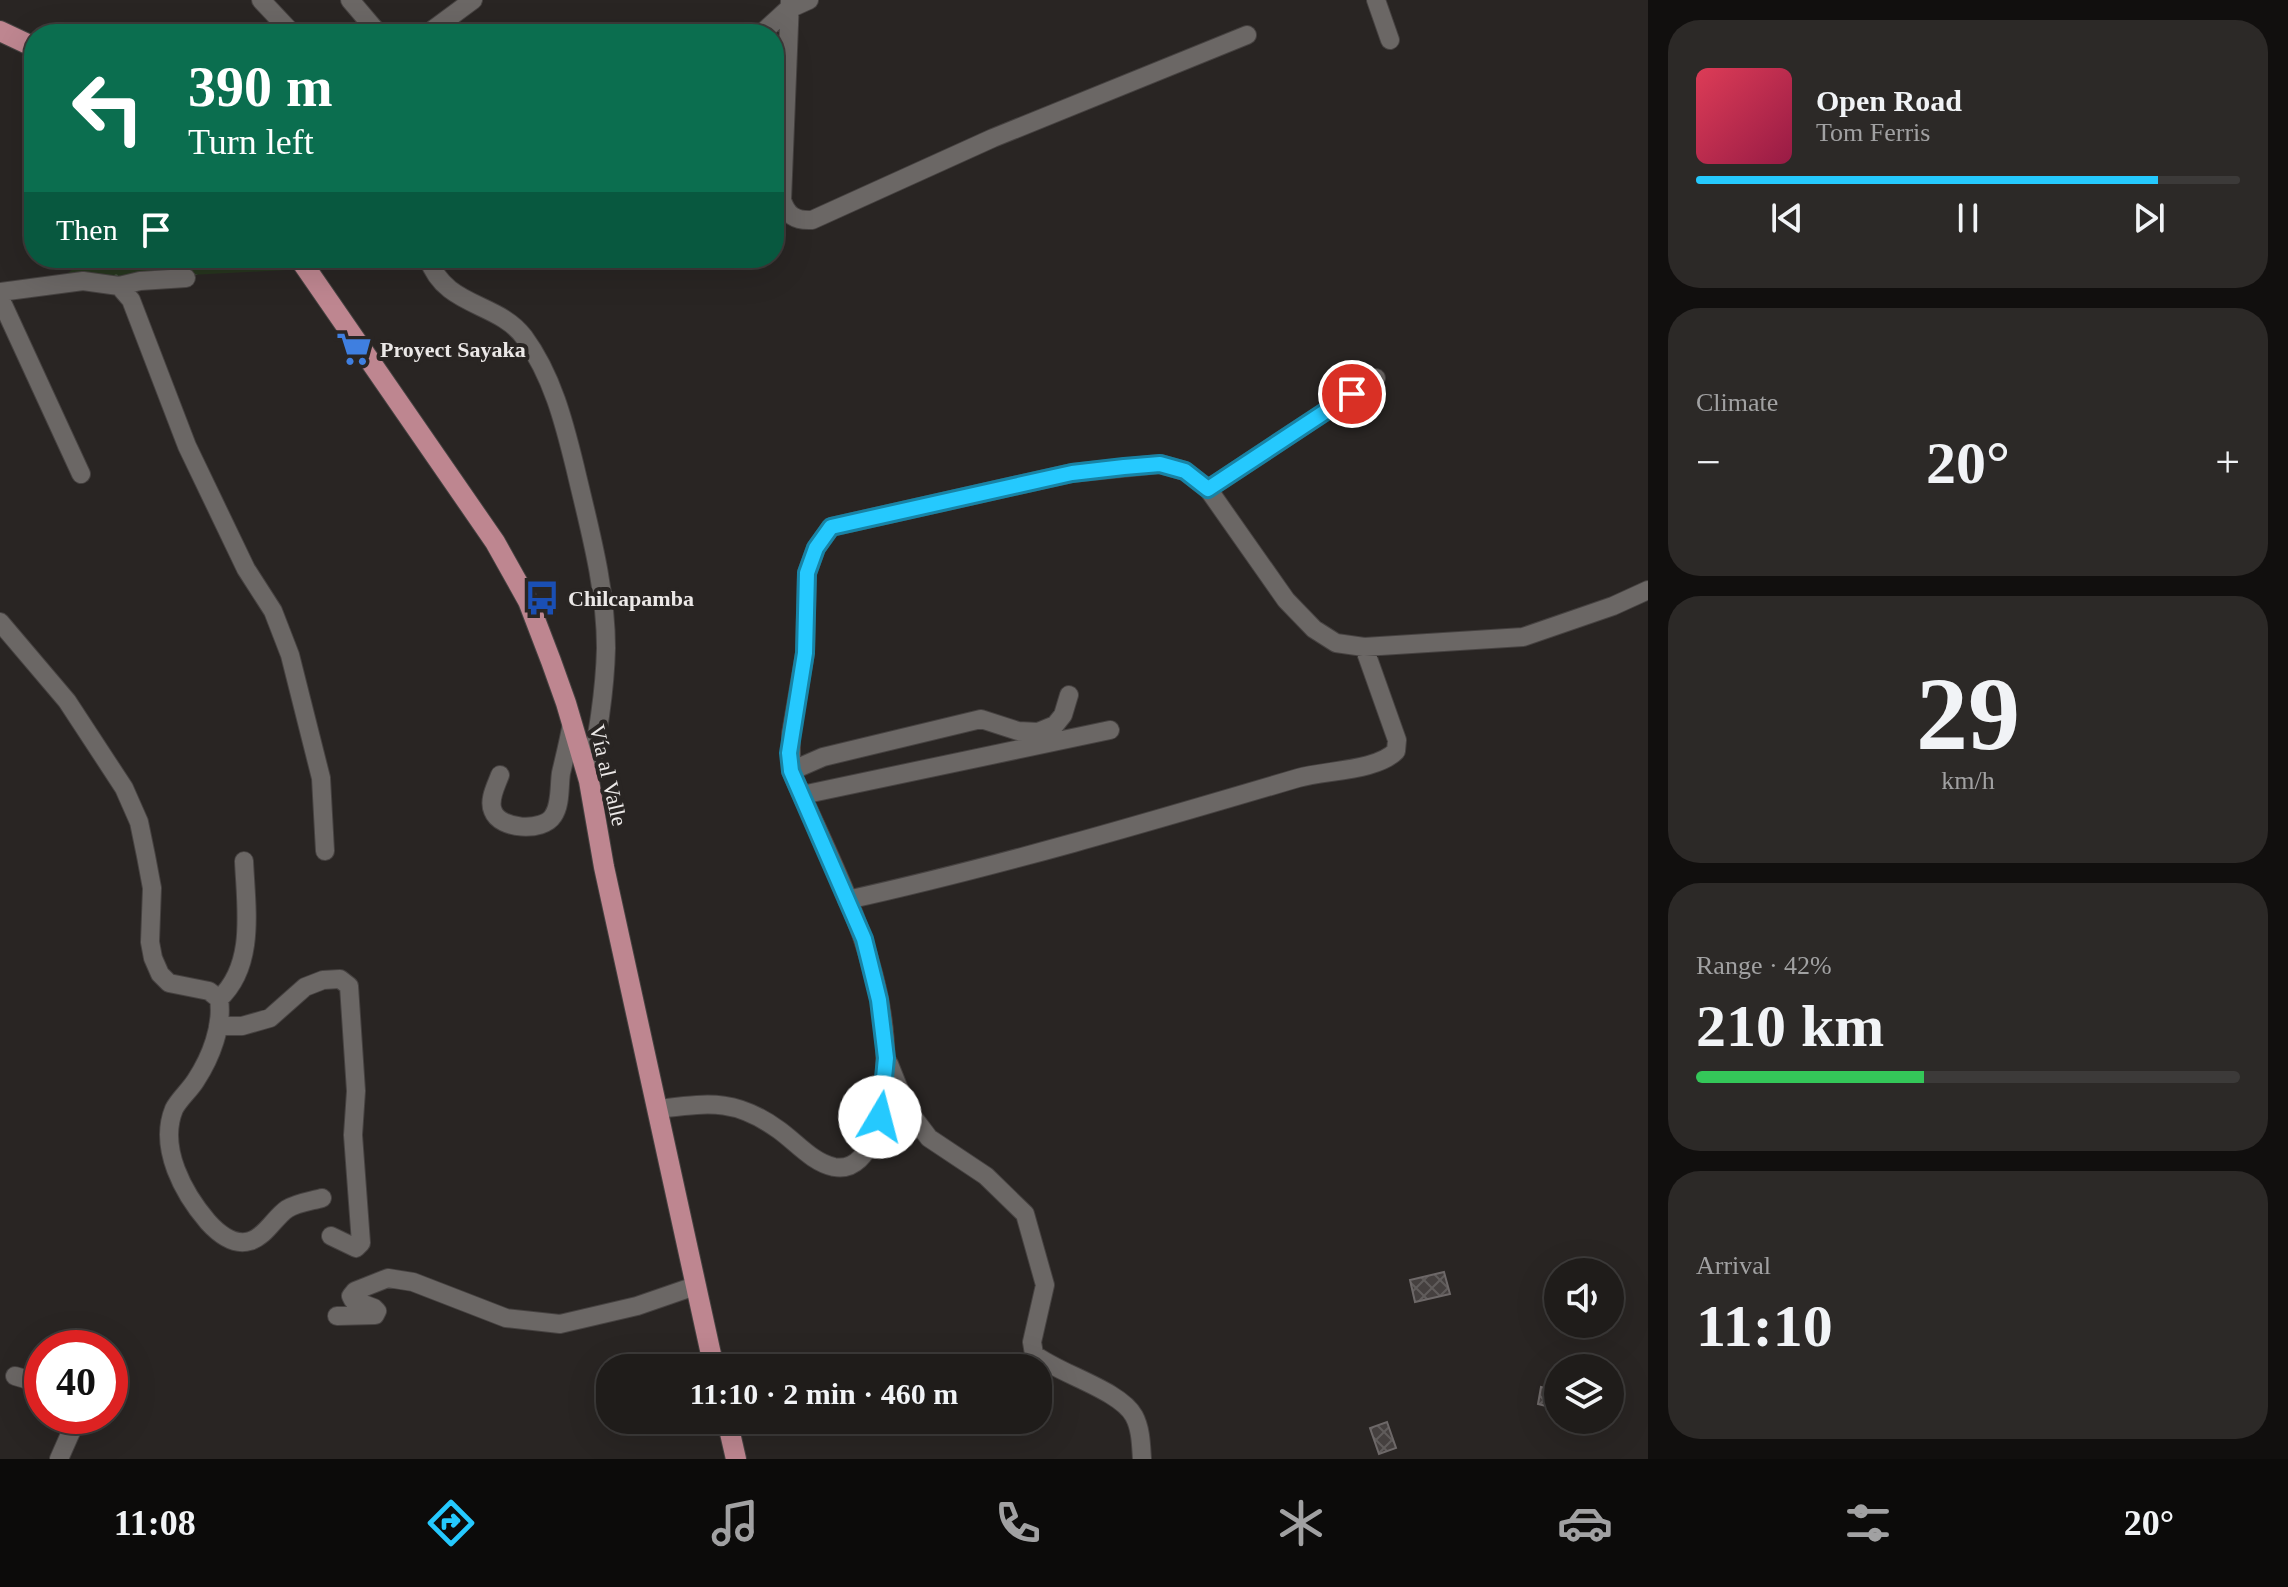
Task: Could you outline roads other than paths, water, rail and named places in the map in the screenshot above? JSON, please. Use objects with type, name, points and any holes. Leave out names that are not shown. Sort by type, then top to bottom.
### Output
[{"type":"main road","points":[[0,31],[24,42]]},
{"type":"main road","name":"Vía al Valle","points":[[306,268],[495,542],[528,601],[572,723],[589,781],[604,867],[711,1354]]},
{"type":"main road","points":[[730,1434],[736,1459]]},
{"type":"street","points":[[261,0],[284,24]]},
{"type":"street","points":[[350,0],[370,24]]},
{"type":"street","points":[[441,24],[473,0]]},
{"type":"street","points":[[770,24],[788,5],[809,0]]},
{"type":"street","points":[[1376,0],[1390,40]]},
{"type":"street","points":[[784,135],[788,5]]},
{"type":"street","points":[[784,205],[801,221],[812,220],[993,138],[1247,35]]},
{"type":"street","points":[[432,268],[451,291],[508,320],[521,333],[541,365],[565,426],[601,583],[606,647],[601,715],[589,781]]},
{"type":"street","points":[[0,292],[83,281],[119,286],[140,281],[186,278]]},
{"type":"street","points":[[119,286],[131,300],[187,446],[246,569],[273,611],[290,655],[321,778],[325,851]]},
{"type":"street","points":[[0,298],[81,474]]},
{"type":"street","points":[[1208,489],[1376,378]]},
{"type":"street","points":[[658,1109],[711,1102],[749,1111],[779,1130],[810,1156],[836,1167],[856,1164],[868,1150],[880,1117],[886,1058],[879,1000],[868,954],[791,771],[791,734],[805,653],[807,573],[816,548],[831,527],[1072,473],[1160,464],[1185,471],[1208,489],[1286,600],[1314,629],[1336,643],[1364,647],[1523,637],[1613,606],[1648,590]]},
{"type":"street","points":[[0,622],[67,701],[124,788],[139,822],[146,856],[152,888],[150,942],[160,974],[169,983],[209,991],[219,999],[221,1012],[218,1026],[198,1078],[174,1108],[170,1128],[171,1150],[179,1180],[216,1231],[234,1241],[249,1242],[261,1235],[289,1207],[322,1198]]},
{"type":"street","points":[[847,900],[1039,854],[1306,776],[1381,762],[1396,751],[1397,740],[1364,647]]},
{"type":"street","points":[[791,771],[823,757],[981,719],[1018,731],[1038,732],[1055,725],[1063,715],[1069,695]]},
{"type":"street","points":[[500,775],[491,809],[497,819],[519,827],[552,820],[557,810],[560,776],[572,723]]},
{"type":"street","points":[[802,795],[1110,730]]},
{"type":"street","points":[[219,999],[230,989],[241,967],[246,927],[244,861]]},
{"type":"street","points":[[218,1026],[242,1026],[270,1018],[305,987],[323,980],[340,979],[349,986],[356,1091],[353,1135],[361,1243],[356,1248],[331,1236]]},
{"type":"street","points":[[886,1058],[907,1109],[929,1138],[986,1176],[1025,1214],[1045,1285],[1032,1342],[1034,1354],[1119,1399],[1133,1413],[1139,1429],[1142,1459]]},
{"type":"street","points":[[337,1316],[375,1315],[377,1311],[374,1308],[353,1300],[351,1296],[355,1291],[388,1278],[413,1282],[506,1318],[560,1324],[637,1306],[695,1286]]},
{"type":"street","points":[[15,1376],[24,1379]]},
{"type":"street","points":[[59,1459],[70,1434]]},
{"type":"place","name":"Proyect Sayaka","points":[[354,349]]},
{"type":"place","name":"Chilcapamba","points":[[542,598]]}]
